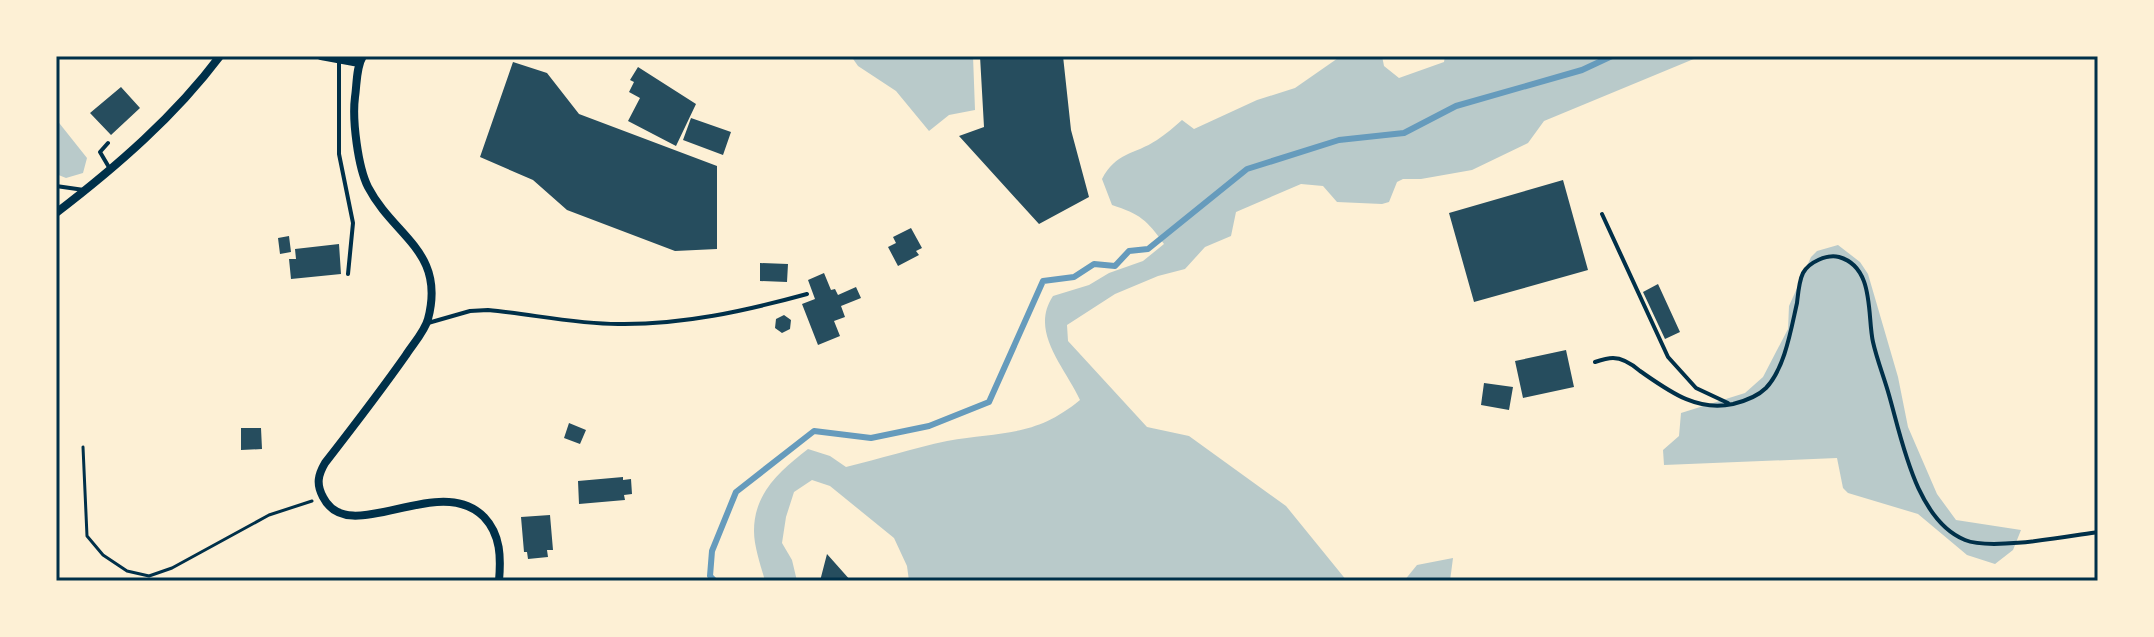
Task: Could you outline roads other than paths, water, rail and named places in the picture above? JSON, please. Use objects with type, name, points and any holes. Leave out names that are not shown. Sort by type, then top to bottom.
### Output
[{"type":"street","points":[[56,213],[86,190],[174,110],[220,56]]},
{"type":"street","points":[[321,56],[361,60],[354,107],[355,132],[368,186],[425,262],[433,283],[428,323],[319,474],[318,485],[324,501],[338,513],[365,516],[440,500],[460,502],[477,511],[496,534],[501,558],[499,581]]},
{"type":"lane","points":[[339,59],[339,154],[353,223],[348,274]]},
{"type":"lane","points":[[108,143],[100,152],[110,169]]},
{"type":"lane","points":[[56,186],[86,190]]},
{"type":"lane","points":[[1602,214],[1668,357],[1696,388],[1730,404]]},
{"type":"lane","points":[[1595,362],[1613,358],[1627,362],[1669,392],[1699,405],[1720,407],[1748,400],[1766,388],[1779,365],[1803,272],[1817,260],[1837,256],[1861,276],[1871,316],[1872,340],[1908,464],[1930,509],[1946,527],[1964,540],[1977,543],[2039,541],[2098,532]]},
{"type":"lane","points":[[428,323],[470,311],[488,310],[614,324],[650,324],[734,312],[807,294]]},
{"type":"waterway","points":[[715,581],[710,576],[712,551],[736,492],[814,431],[871,438],[929,426],[989,402],[1043,281],[1074,277],[1094,264],[1115,266],[1129,251],[1148,249],[1247,169],[1339,140],[1404,133],[1456,106],[1582,70],[1612,56]]}]
